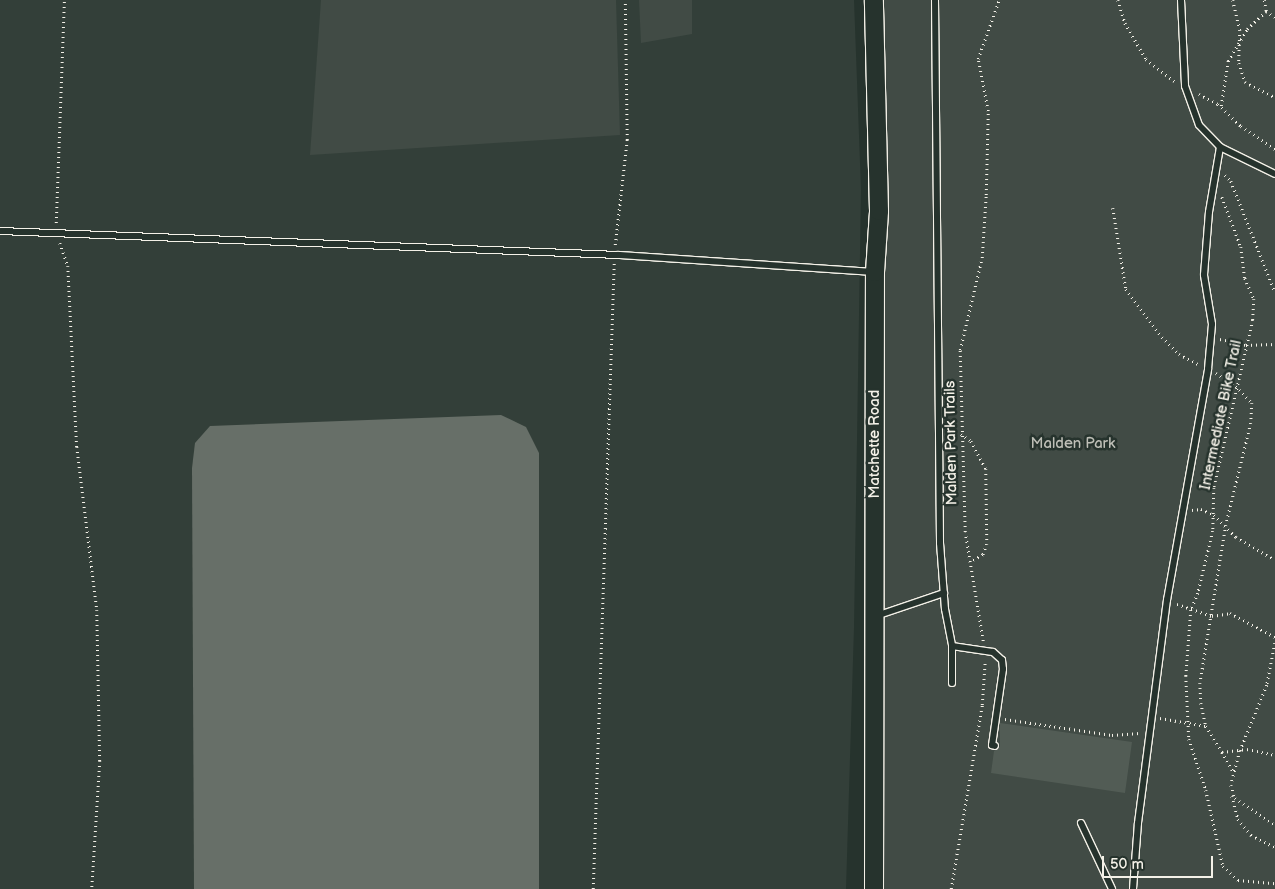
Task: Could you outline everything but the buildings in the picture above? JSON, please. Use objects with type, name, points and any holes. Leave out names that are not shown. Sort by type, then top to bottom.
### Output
[{"type":"main road","name":"Matchette Road","points":[[874,0],[878,211],[876,272],[874,889]]},
{"type":"lane","points":[[935,0],[940,543],[944,593],[952,646],[952,683]]},
{"type":"lane","points":[[1181,0],[1185,86],[1199,125],[1220,147],[1275,174]]},
{"type":"lane","points":[[1133,889],[1149,732],[1167,600],[1181,511],[1208,369],[1211,337],[1204,275],[1209,212],[1219,169],[1220,147]]},
{"type":"lane","points":[[0,231],[56,231],[614,255],[876,272]]},
{"type":"lane","points":[[875,617],[944,593]]},
{"type":"lane","points":[[952,646],[998,655],[1004,669],[992,745],[995,746]]},
{"type":"lane","points":[[1081,823],[1112,889]]},
{"type":"path","points":[[64,0],[56,231],[68,266],[77,447],[97,610],[100,761],[92,889]]},
{"type":"path","points":[[593,889],[614,255],[627,140],[625,0]]},
{"type":"path","points":[[994,0],[995,7]]},
{"type":"path","name":"Malden Park Trails","points":[[951,889],[982,706],[984,651],[964,515],[960,350],[982,258],[986,195],[988,111],[978,59],[999,0]]},
{"type":"path","points":[[1233,0],[1240,30],[1238,44],[1245,82],[1275,97]]},
{"type":"path","points":[[1264,0],[1266,11],[1275,17]]},
{"type":"path","points":[[1221,107],[1228,61],[1247,29],[1266,11]]},
{"type":"path","points":[[1219,169],[1231,180],[1275,292]]},
{"type":"path","name":"Intermediate Bike Trail","points":[[1216,179],[1234,235],[1241,247],[1245,278],[1254,300],[1246,345],[1214,488],[1214,515],[1198,593],[1190,610],[1186,676],[1191,752],[1206,790],[1222,866],[1238,880],[1275,884]]},
{"type":"path","points":[[1113,208],[1126,289],[1179,354],[1236,386],[1252,403],[1251,423],[1226,526],[1200,684],[1206,726],[1233,772]]},
{"type":"path","points":[[1211,337],[1246,345],[1275,344]]},
{"type":"path","points":[[961,434],[971,441],[986,469],[986,544],[983,555],[970,562]]},
{"type":"path","points":[[1181,511],[1201,509],[1214,515],[1236,537],[1275,560]]},
{"type":"path","points":[[1167,600],[1190,610],[1212,616],[1230,613],[1275,637]]},
{"type":"path","points":[[1275,643],[1266,685],[1233,772],[1231,792],[1238,819],[1251,835],[1275,847]]},
{"type":"path","points":[[1151,716],[1189,725],[1206,726]]},
{"type":"path","points":[[996,717],[1112,735],[1149,732]]},
{"type":"path","points":[[1222,752],[1247,749],[1275,755]]},
{"type":"path","points":[[1231,792],[1248,808],[1275,825]]},
{"type":"shaded area","points":[[0,0],[854,0],[861,190],[854,627],[846,889],[0,889]]},
{"type":"shaded area","points":[[501,415],[526,427],[539,453],[539,889],[194,889],[192,468],[195,443],[210,426]]},
{"type":"green space","points":[[321,0],[616,0],[620,135],[310,155]]},
{"type":"green space","points":[[639,0],[692,0],[692,34],[641,43]]},
{"type":"green space","name":"Malden Park","points":[[870,0],[1275,0],[1275,889],[870,889]]}]
